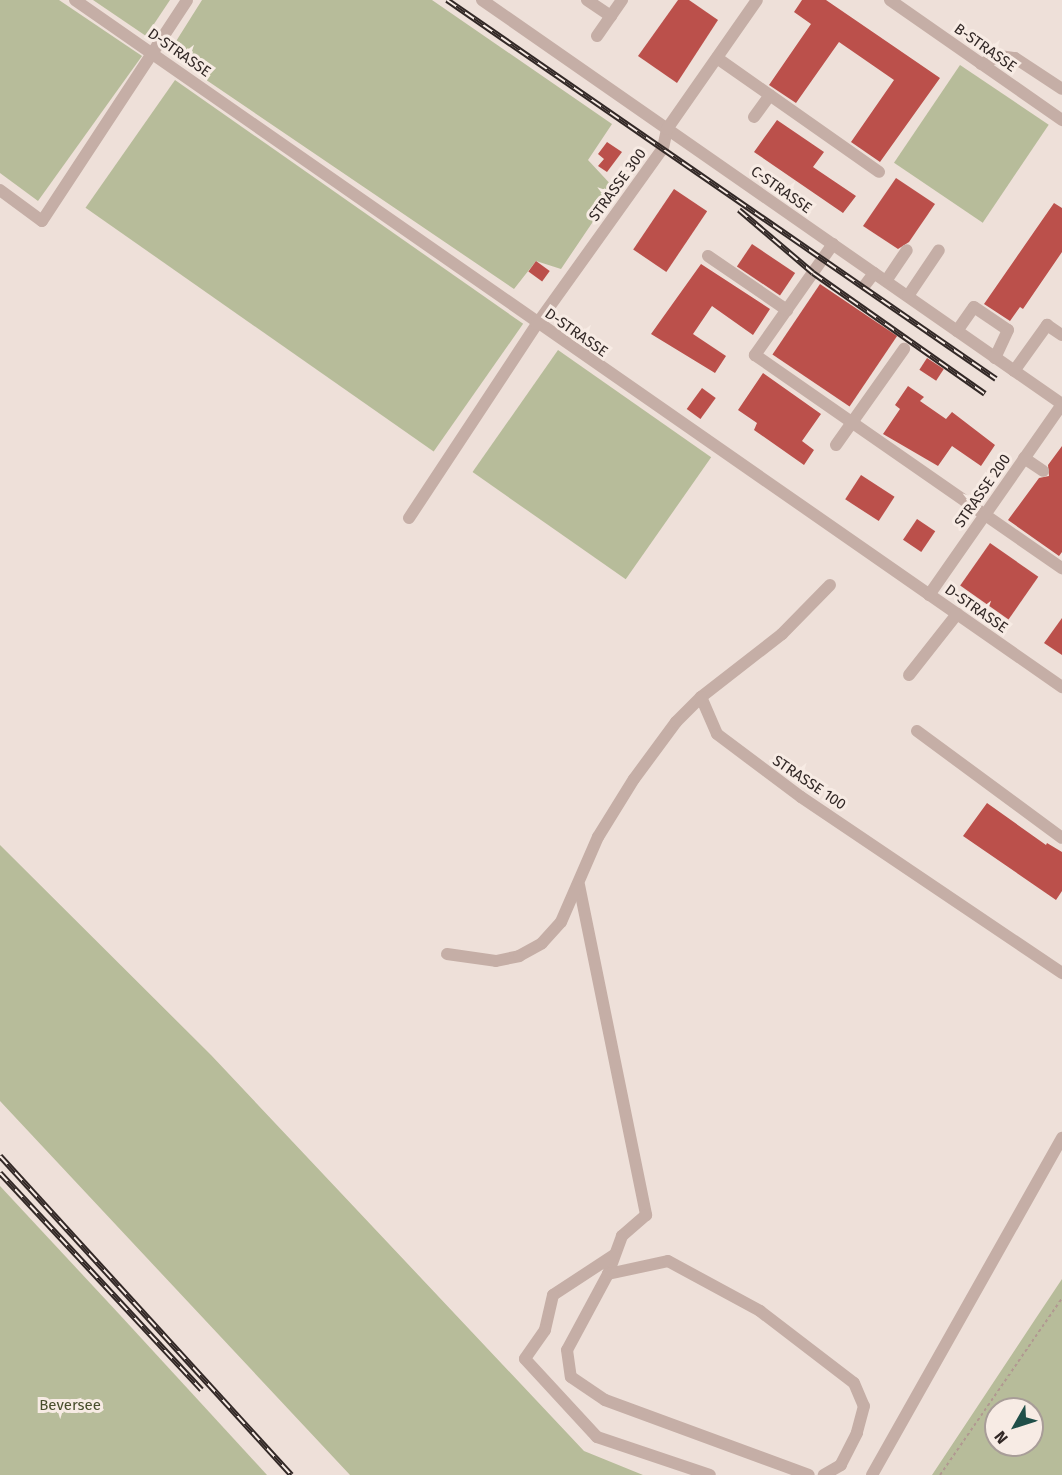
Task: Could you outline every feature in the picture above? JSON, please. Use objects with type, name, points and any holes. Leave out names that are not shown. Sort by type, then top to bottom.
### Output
[{"type":"lane","name":"D-STRASSE","points":[[75,0],[154,53],[537,324],[1062,687]]},
{"type":"lane","points":[[0,190],[42,221],[188,0]]},
{"type":"lane","name":"C-STRASSE","points":[[482,0],[1062,404]]},
{"type":"lane","points":[[587,0],[611,16]]},
{"type":"lane","points":[[597,36],[622,0]]},
{"type":"lane","name":"STRASSE 300","points":[[409,518],[537,324],[663,148],[667,129],[757,0]]},
{"type":"lane","name":"B-STRASSE","points":[[890,0],[1062,120]]},
{"type":"lane","points":[[981,64],[1000,56],[1015,58],[1062,89]]},
{"type":"lane","points":[[717,57],[879,172]]},
{"type":"lane","points":[[754,117],[770,95]]},
{"type":"lane","points":[[833,244],[755,355],[1062,568]]},
{"type":"lane","points":[[886,281],[907,250]]},
{"type":"lane","points":[[908,296],[939,250]]},
{"type":"lane","points":[[708,256],[787,310]]},
{"type":"lane","points":[[866,285],[874,273]]},
{"type":"lane","points":[[957,331],[974,307],[1008,330],[995,358]]},
{"type":"lane","points":[[1014,371],[1047,325],[1062,335]]},
{"type":"lane","points":[[836,445],[904,349]]},
{"type":"lane","name":"STRASSE 200","points":[[929,595],[1062,404]]},
{"type":"lane","points":[[1024,458],[1043,471]]},
{"type":"lane","points":[[447,954],[496,961],[527,952],[542,944],[561,922],[598,837],[634,779],[676,722],[701,697],[782,634],[830,585]]},
{"type":"lane","points":[[909,675],[957,614]]},
{"type":"lane","name":"STRASSE 100","points":[[701,697],[717,734],[729,746],[1062,974]]},
{"type":"lane","points":[[917,731],[1062,838]]},
{"type":"lane","points":[[579,885],[646,1215],[622,1236],[608,1274],[567,1350],[572,1377],[605,1400],[808,1475]]},
{"type":"lane","points":[[872,1475],[1062,1138]]},
{"type":"lane","points":[[614,1256],[553,1295],[545,1330],[525,1359],[597,1437],[710,1475]]},
{"type":"lane","points":[[608,1274],[668,1261],[759,1311],[854,1383],[864,1406],[857,1433],[842,1465],[824,1475]]},
{"type":"path","points":[[940,1475],[1062,1298]]},
{"type":"green space","points":[[0,0],[59,0],[142,56],[38,201],[0,173]]},
{"type":"green space","points":[[93,0],[170,0],[146,36]]},
{"type":"green space","points":[[202,0],[432,0],[612,124],[588,160],[615,189],[561,269],[536,261],[514,289],[168,54]]},
{"type":"green space","points":[[960,65],[1049,125],[983,223],[894,163]]},
{"type":"green space","points":[[175,80],[523,324],[434,452],[86,208]]},
{"type":"green space","points":[[558,350],[711,457],[626,579],[473,472]]},
{"type":"green space","points":[[0,845],[211,1055],[584,1451],[643,1475],[350,1475],[0,1101]]},
{"type":"green space","name":"Beversee","points":[[0,1186],[120,1315],[267,1475],[0,1475]]},
{"type":"green space","points":[[1062,1279],[1062,1475],[932,1475]]},
{"type":"building","points":[[678,0],[689,0],[718,20],[677,83],[638,56]]},
{"type":"building","points":[[802,0],[826,0],[940,78],[880,162],[851,142],[894,80],[839,42],[796,103],[769,85],[811,24],[794,12]]},
{"type":"building","points":[[777,120],[824,152],[813,167],[856,196],[843,213],[754,152]]},
{"type":"building","points":[[607,142],[622,152],[607,172],[598,166],[604,159],[598,154]]},
{"type":"building","points":[[896,178],[935,204],[909,242],[898,249],[863,226]]},
{"type":"building","points":[[674,189],[707,211],[666,272],[633,250]]},
{"type":"building","points":[[1054,203],[1062,208],[1062,252],[1023,309],[1020,307],[1010,321],[984,304]]},
{"type":"building","points":[[752,244],[795,273],[780,295],[737,266]]},
{"type":"building","points":[[536,261],[550,271],[542,282],[528,272]]},
{"type":"building","points":[[701,264],[770,309],[753,335],[712,306],[693,334],[726,356],[715,373],[651,334]]},
{"type":"building","points":[[820,284],[897,336],[850,406],[772,354]]},
{"type":"building","points":[[927,358],[944,369],[936,381],[919,370]]},
{"type":"building","points":[[763,373],[821,414],[802,441],[814,450],[804,465],[754,430],[757,423],[738,410]]},
{"type":"building","points":[[908,386],[924,397],[920,401],[946,419],[952,412],[995,445],[981,466],[952,446],[938,466],[883,434],[900,409],[895,405]]},
{"type":"building","points":[[702,388],[716,398],[700,419],[687,409]]},
{"type":"building","points":[[1062,446],[1062,552],[1059,556],[1008,520],[1039,478],[1049,476],[1048,465]]},
{"type":"building","points":[[861,475],[895,497],[879,521],[845,499]]},
{"type":"building","points":[[917,519],[935,531],[921,552],[903,540]]},
{"type":"building","points":[[990,543],[1038,577],[1009,619],[960,586]]},
{"type":"building","points":[[1062,618],[1062,655],[1044,643]]},
{"type":"building","points":[[987,803],[1046,845],[1047,843],[1062,852],[1062,891],[1056,900],[963,836]]},
{"type":"railway","points":[[447,0],[996,379]]},
{"type":"railway","points":[[739,210],[813,273],[985,394]]},
{"type":"railway","points":[[0,1156],[291,1475]]},
{"type":"railway","points":[[0,1173],[202,1390]]}]
